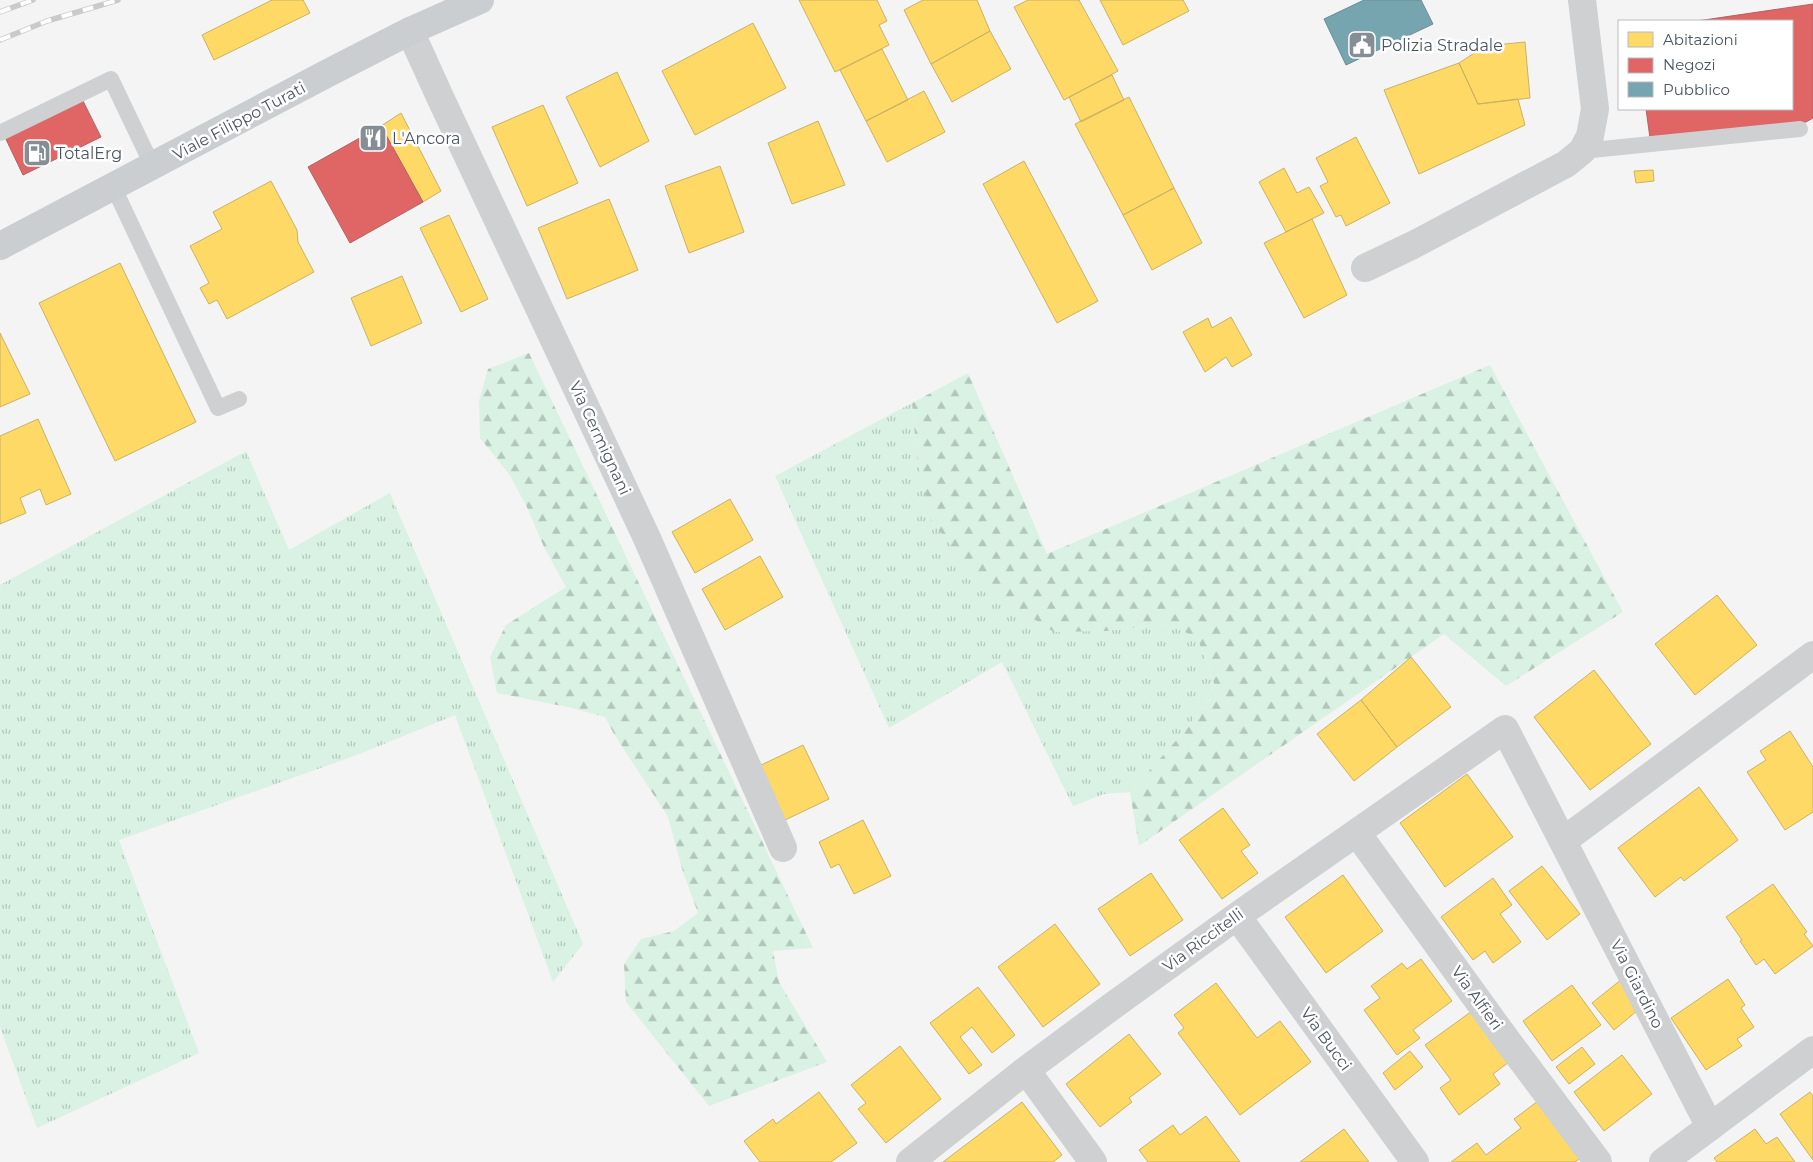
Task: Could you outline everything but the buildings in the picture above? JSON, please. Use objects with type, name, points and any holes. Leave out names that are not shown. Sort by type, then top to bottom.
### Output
[{"type":"main road","name":"Viale Filippo Turati","points":[[0,246],[410,31],[480,0]]},
{"type":"street","points":[[1365,268],[1413,245],[1566,164],[1582,152],[1590,136],[1595,109],[1582,0]]},
{"type":"street","name":"Via Cermignani","points":[[410,31],[646,536],[783,848]]},
{"type":"street","points":[[1564,841],[1813,655]]},
{"type":"street","name":"Via Giardino","points":[[1505,729],[1710,1127]]},
{"type":"street","name":"Via Riccitelli","points":[[910,1162],[1026,1070],[1237,916],[1505,729]]},
{"type":"street","name":"Via Alfieri","points":[[1357,833],[1598,1162]]},
{"type":"street","name":"Via Bucci","points":[[1237,916],[1415,1162]]},
{"type":"street","points":[[1663,1162],[1813,1050]]},
{"type":"street","points":[[1026,1070],[1093,1162]]},
{"type":"lane","points":[[0,133],[111,79],[153,166]]},
{"type":"lane","points":[[1582,152],[1800,129]]},
{"type":"lane","points":[[113,186],[218,408],[239,399]]},
{"type":"green space","points":[[529,353],[813,948],[773,951],[779,982],[827,1062],[709,1106],[626,1002],[624,964],[641,939],[674,931],[698,913],[683,872],[668,817],[605,717],[572,708],[497,693],[490,657],[506,625],[566,587],[544,547],[526,505],[509,474],[480,438],[479,401],[488,369]]},
{"type":"green space","points":[[1490,365],[1623,612],[1506,686],[1444,634],[1139,846],[1130,792],[1190,725],[1215,686],[1197,637],[1164,624],[1106,631],[1054,632],[989,590],[931,521],[917,458],[912,403],[968,373],[1047,554]]},
{"type":"green space","points":[[912,403],[917,458],[1106,631],[1164,624],[1197,637],[1215,686],[1190,725],[1130,792],[1104,794],[1073,806],[1002,662],[889,728],[775,476]]},
{"type":"green space","points":[[246,451],[289,550],[390,493],[583,944],[553,982],[455,715],[357,755],[119,840],[199,1053],[37,1128],[0,1027],[0,585]]},
{"type":"railway","points":[[0,12],[33,0]]},
{"type":"railway","points":[[0,40],[47,21],[118,0]]},
{"type":"place","name":"Polizia Stradale","points":[[1362,45]]},
{"type":"place","name":"L'Ancora","points":[[373,138]]},
{"type":"place","name":"TotalErg","points":[[37,153]]}]
